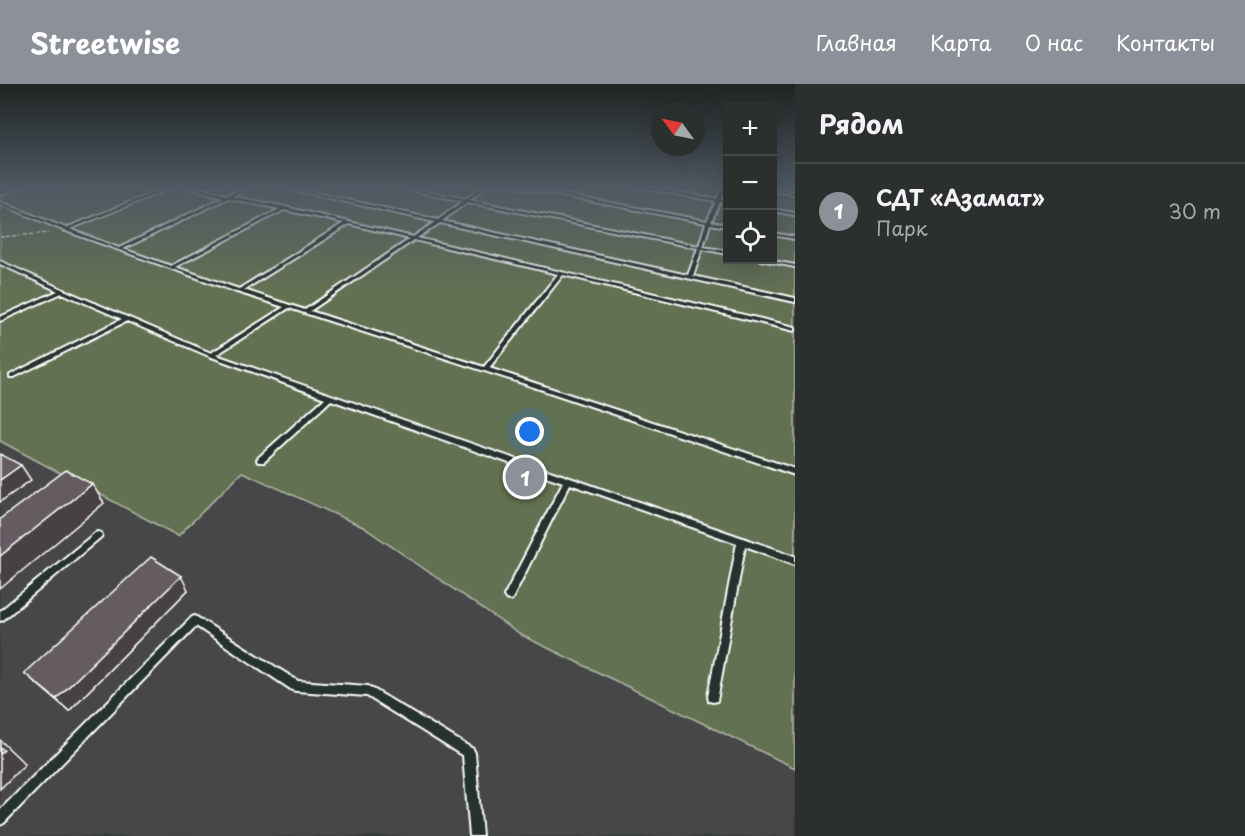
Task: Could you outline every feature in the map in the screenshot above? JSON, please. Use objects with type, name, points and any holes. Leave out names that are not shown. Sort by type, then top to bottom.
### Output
[{"type":"lane","points":[[43,221],[239,291],[485,369],[795,472]]},
{"type":"lane","points":[[64,230],[86,221]]},
{"type":"lane","points":[[120,249],[178,221]]},
{"type":"lane","points":[[172,267],[260,221]]},
{"type":"lane","points":[[340,221],[795,329]]},
{"type":"lane","points":[[434,221],[795,300]]},
{"type":"lane","points":[[568,221],[723,251]]},
{"type":"lane","points":[[705,221],[723,225]]},
{"type":"lane","points":[[305,312],[438,222]]},
{"type":"lane","points":[[690,277],[710,222]]},
{"type":"lane","points":[[239,291],[348,223]]},
{"type":"lane","points":[[777,235],[795,238]]},
{"type":"lane","points":[[777,263],[795,266]]},
{"type":"lane","points":[[3,266],[211,355],[795,560]]},
{"type":"lane","points":[[485,369],[562,273]]},
{"type":"lane","points":[[0,319],[62,291]]},
{"type":"lane","points":[[211,355],[287,307]]},
{"type":"lane","points":[[12,376],[126,319]]},
{"type":"lane","points":[[261,460],[330,397]]},
{"type":"lane","points":[[509,596],[568,480]]},
{"type":"lane","points":[[0,617],[98,535]]},
{"type":"lane","points":[[713,697],[742,541]]},
{"type":"lane","points":[[0,819],[195,620],[296,686],[368,691],[469,753],[476,836]]},
{"type":"path","points":[[0,237],[46,234],[64,230]]},
{"type":"shaded area","points":[[0,441],[78,483],[242,472],[363,527],[519,634],[795,768],[795,836],[0,836]]},
{"type":"green space","points":[[0,221],[723,221],[723,264],[777,264],[777,221],[795,221],[795,768],[519,634],[363,527],[242,472],[178,536],[0,441]]},
{"type":"building","points":[[0,454],[21,465],[0,480]]},
{"type":"building","points":[[66,470],[92,484],[0,556],[0,519]]},
{"type":"building","points":[[151,557],[181,576],[56,699],[24,673]]},
{"type":"place","name":"СДТ «Азамат»","points":[[525,477]]}]
